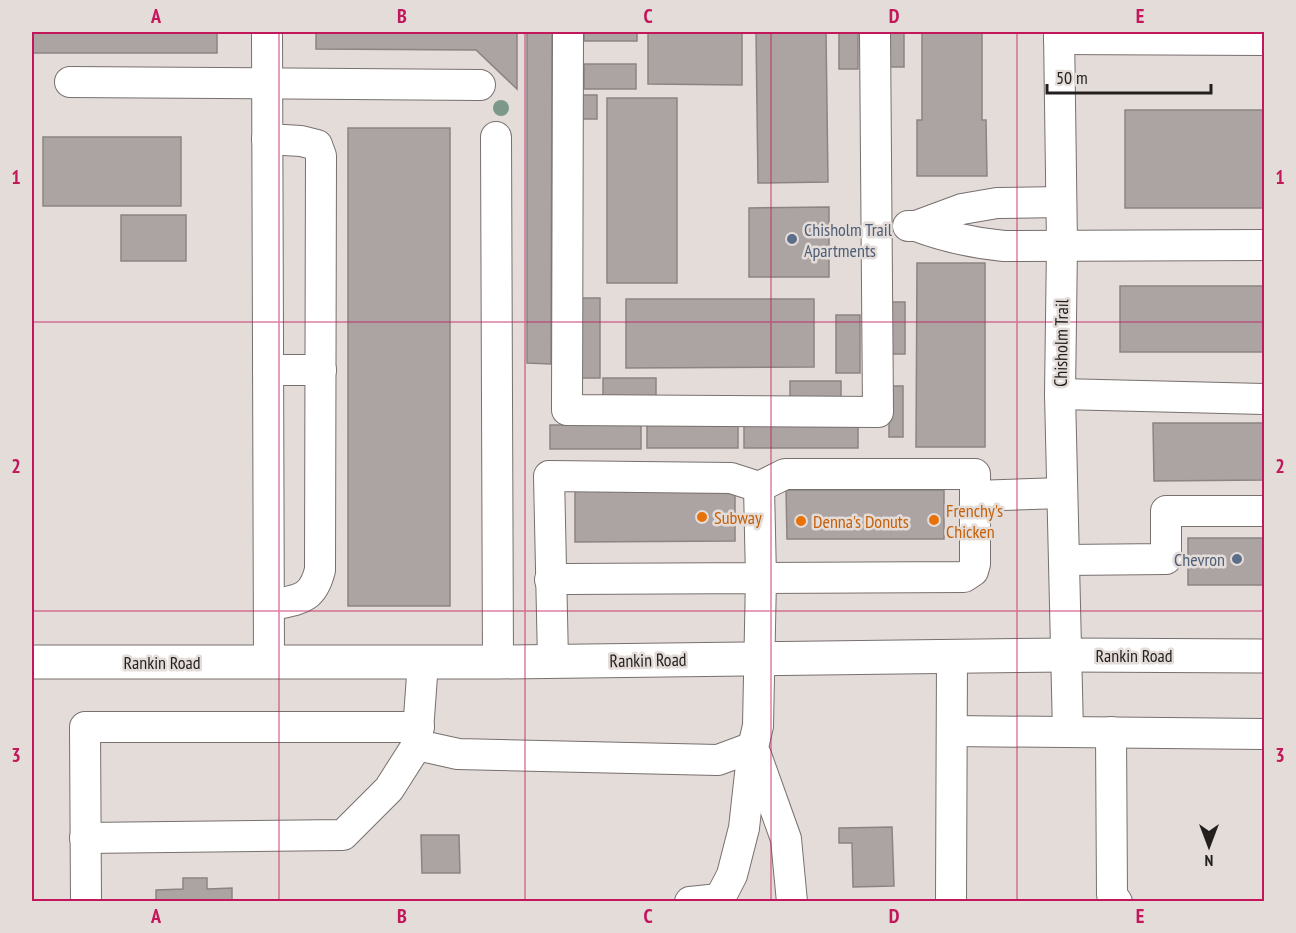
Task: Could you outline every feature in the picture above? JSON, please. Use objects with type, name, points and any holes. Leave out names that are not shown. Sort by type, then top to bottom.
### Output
[{"type":"main road","name":"Rankin Road","points":[[32,662],[498,662],[1264,656]]},
{"type":"street","points":[[267,32],[269,662]]},
{"type":"street","points":[[568,32],[567,411],[878,412],[875,32]]},
{"type":"street","points":[[1059,35],[1264,40]]},
{"type":"street","name":"Chisholm Trail","points":[[1059,35],[1062,245],[1060,393],[1068,732]]},
{"type":"street","points":[[70,82],[480,85]]},
{"type":"street","points":[[496,137],[498,662]]},
{"type":"street","points":[[267,139],[301,141],[317,145],[321,156],[320,570],[316,587],[302,598],[269,606]]},
{"type":"street","points":[[877,226],[916,226],[962,208],[997,203],[1061,202]]},
{"type":"street","points":[[916,226],[939,235],[975,243],[1004,246],[1264,245]]},
{"type":"street","points":[[268,370],[321,370]]},
{"type":"street","points":[[1060,393],[1264,399]]},
{"type":"street","points":[[550,580],[964,577],[973,571],[975,564],[975,474],[785,474],[759,487],[731,478],[549,476],[550,580],[553,661]]},
{"type":"street","points":[[709,901],[732,875],[744,828],[753,747],[758,726],[761,579],[759,487]]},
{"type":"street","points":[[975,496],[1062,493]]},
{"type":"street","points":[[1064,560],[1166,559],[1166,511],[1264,511]]},
{"type":"street","points":[[951,902],[952,657]]},
{"type":"street","points":[[85,837],[343,835],[389,789],[418,736],[423,662]]},
{"type":"street","points":[[86,902],[85,727],[418,736],[458,754],[718,760],[753,747]]},
{"type":"street","points":[[952,731],[1264,734]]},
{"type":"street","points":[[1111,732],[1112,895],[1117,902]]},
{"type":"street","points":[[753,747],[786,839],[792,902]]},
{"type":"building","points":[[32,32],[217,32],[217,53],[32,53]]},
{"type":"building","points":[[316,32],[517,32],[517,89],[476,50],[316,49]]},
{"type":"building","points":[[527,32],[552,32],[551,364],[527,363]]},
{"type":"building","points":[[584,32],[637,32],[637,41],[584,41]]},
{"type":"building","points":[[648,32],[742,32],[742,85],[648,84]]},
{"type":"building","points":[[756,32],[826,32],[828,182],[758,183]]},
{"type":"building","points":[[839,32],[858,32],[858,69],[839,69]]},
{"type":"building","points":[[886,32],[904,32],[904,67],[886,67]]},
{"type":"building","points":[[922,32],[982,32],[982,120],[986,120],[987,176],[917,176],[917,120],[922,120]]},
{"type":"building","points":[[584,64],[636,64],[636,89],[584,89]]},
{"type":"building","points":[[581,95],[597,95],[597,119],[581,119]]},
{"type":"building","points":[[607,98],[677,98],[677,283],[607,283]]},
{"type":"building","points":[[1125,110],[1264,110],[1264,208],[1125,208]]},
{"type":"building","points":[[348,128],[450,128],[450,606],[348,606]]},
{"type":"building","points":[[43,137],[181,137],[181,206],[43,206]]},
{"type":"building","points":[[829,207],[829,277],[749,277],[749,208]]},
{"type":"building","points":[[121,215],[186,215],[186,261],[121,261]]},
{"type":"building","points":[[917,263],[985,263],[985,447],[916,447]]},
{"type":"building","points":[[1120,286],[1264,286],[1264,352],[1120,352]]},
{"type":"building","points":[[577,298],[600,298],[600,378],[577,378]]},
{"type":"building","points":[[626,299],[814,299],[814,367],[626,368]]},
{"type":"building","points":[[887,302],[905,302],[905,354],[887,354]]},
{"type":"building","points":[[836,315],[860,315],[860,373],[836,373]]},
{"type":"building","points":[[603,378],[656,378],[656,397],[603,397]]},
{"type":"building","points":[[790,381],[841,381],[841,397],[790,397]]},
{"type":"building","points":[[889,386],[903,386],[903,437],[889,437]]},
{"type":"building","points":[[1153,423],[1264,423],[1264,480],[1154,481]]},
{"type":"building","points":[[550,425],[641,425],[641,449],[550,449]]},
{"type":"building","points":[[647,425],[738,425],[738,448],[647,448]]},
{"type":"building","points":[[744,425],[858,425],[858,448],[744,448]]},
{"type":"building","points":[[575,490],[735,490],[735,541],[575,542]]},
{"type":"building","points":[[786,490],[944,490],[944,539],[787,539]]},
{"type":"building","points":[[1188,538],[1264,538],[1264,585],[1188,585]]},
{"type":"building","points":[[892,827],[894,886],[853,887],[852,843],[839,843],[839,828]]},
{"type":"building","points":[[421,835],[459,835],[460,873],[422,873]]},
{"type":"building","points":[[183,878],[207,878],[207,889],[232,888],[232,902],[156,902],[156,890],[183,889]]},
{"type":"place","name":"Chisholm Trail Apartments","points":[[792,239]]},
{"type":"place","name":"Subway","points":[[702,517]]},
{"type":"place","name":"Frenchy's Chicken","points":[[934,520]]},
{"type":"place","name":"Denna's Donuts","points":[[801,521]]},
{"type":"place","name":"Chevron","points":[[1237,559]]}]
